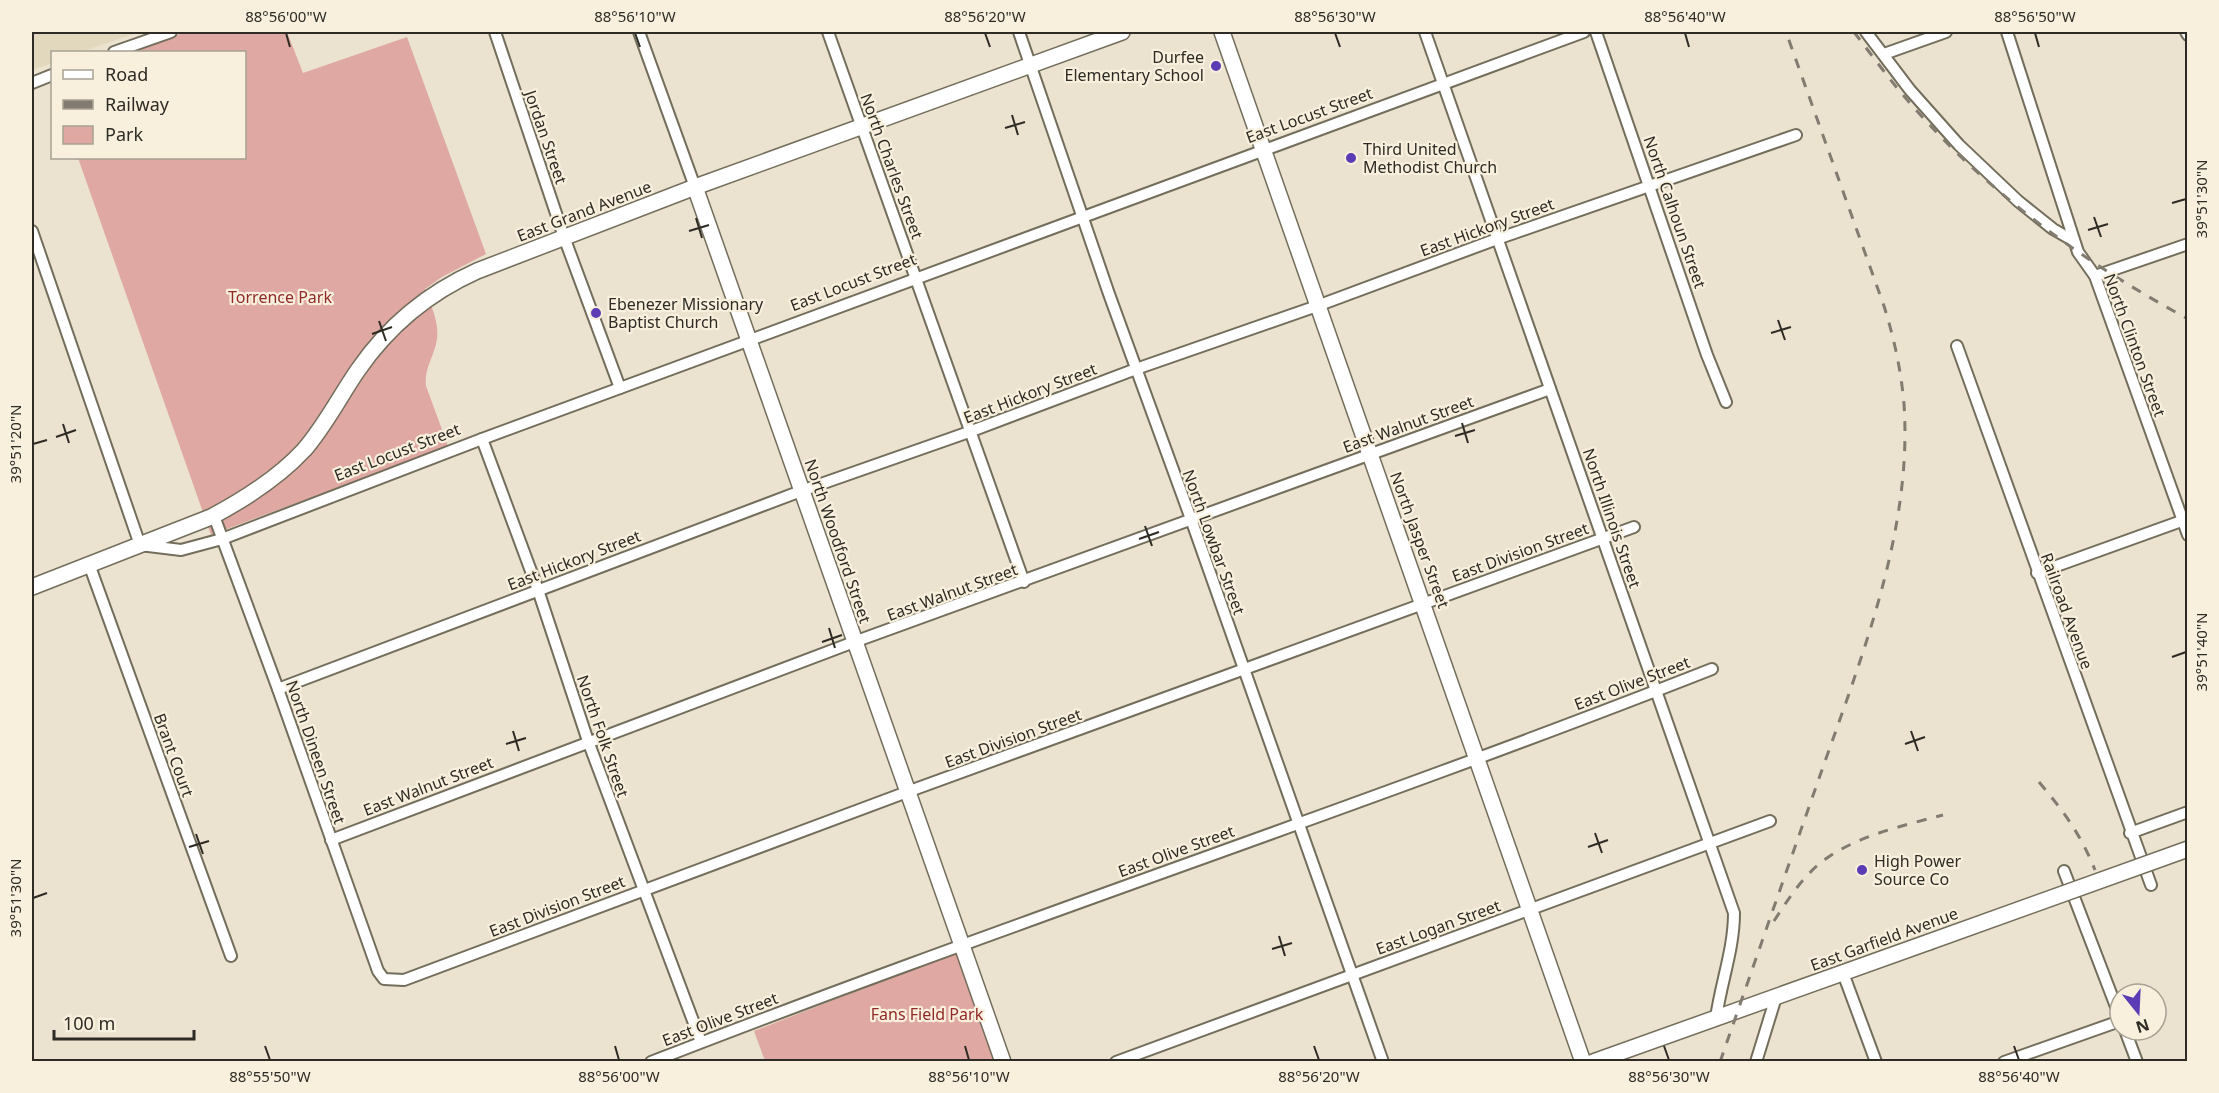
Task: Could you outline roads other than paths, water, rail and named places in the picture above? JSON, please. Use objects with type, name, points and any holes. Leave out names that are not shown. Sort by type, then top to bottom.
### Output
[{"type":"street","points":[[117,51],[171,32]]},
{"type":"street","name":"Jordan Street","points":[[495,32],[564,237],[620,388]]},
{"type":"street","name":"North Woodford Street","points":[[640,32],[1003,1062]]},
{"type":"street","name":"North Charles Street","points":[[828,32],[1024,582]]},
{"type":"street","name":"North Lowbar Street","points":[[1019,32],[1350,975],[1383,1062]]},
{"type":"street","name":"East Grand Avenue","points":[[140,545],[214,516],[272,480],[304,450],[359,368],[397,323],[448,284],[695,187],[1122,32]]},
{"type":"street","name":"North Jasper Street","points":[[1222,32],[1582,1062]]},
{"type":"street","name":"North Illinois Street","points":[[1425,32],[1734,913],[1734,936],[1720,989],[1716,1017]]},
{"type":"street","name":"East Locust Street","points":[[32,587],[140,545],[181,550],[222,540],[482,439],[1584,32]]},
{"type":"street","name":"North Calhoun Street","points":[[1596,32],[1707,355],[1726,402]]},
{"type":"street","points":[[1866,32],[1898,76],[1934,119],[1981,167],[2053,229],[2074,241]]},
{"type":"street","points":[[1884,54],[1946,32]]},
{"type":"street","name":"North Clinton Street","points":[[2007,32],[2074,241],[2078,252],[2096,276],[2185,519],[2187,535]]},
{"type":"street","points":[[32,83],[51,75]]},
{"type":"street","name":"East Hickory Street","points":[[278,689],[801,491],[1650,184],[1796,135]]},
{"type":"street","points":[[32,231],[140,545]]},
{"type":"street","points":[[2096,276],[2187,244]]},
{"type":"street","name":"Railroad Avenue","points":[[1957,346],[2130,833],[2151,885]]},
{"type":"street","name":"East Walnut Street","points":[[331,840],[854,642],[1024,582],[1550,388]]},
{"type":"street","name":"North Folk Street","points":[[482,439],[538,590],[588,741],[701,1042]]},
{"type":"street","name":"North Dineen Street","points":[[214,516],[378,971],[384,979],[404,980]]},
{"type":"street","points":[[2037,573],[2185,519]]},
{"type":"street","name":"East Division Street","points":[[404,980],[907,792],[1634,527]]},
{"type":"street","name":"Brant Court","points":[[89,564],[231,957]]},
{"type":"street","name":"East Olive Street","points":[[651,1062],[961,945],[1477,758],[1712,669]]},
{"type":"street","points":[[2130,833],[2187,812]]},
{"type":"street","name":"East Logan Street","points":[[1116,1062],[1770,821]]},
{"type":"street","name":"East Garfield Avenue","points":[[1593,1062],[2187,849]]},
{"type":"street","points":[[2064,871],[2108,987]]},
{"type":"street","points":[[1843,974],[1876,1062]]},
{"type":"street","points":[[1756,1062],[1776,997]]},
{"type":"street","points":[[2004,1062],[2108,1023]]},
{"type":"street","points":[[2130,1042],[2137,1062]]},
{"type":"railway","points":[[1720,1062],[1865,647],[1891,550],[1900,502],[1905,453],[1903,391],[1888,318],[1786,32]]},
{"type":"railway","points":[[1854,32],[1917,111],[1977,172],[2043,227],[2078,252],[2150,298],[2188,319]]},
{"type":"railway","points":[[2039,782],[2071,823],[2095,870]]},
{"type":"railway","points":[[1774,921],[1804,879],[1827,858],[1868,837],[1943,815]]},
{"type":"place","name":"Durfee Elementary School","points":[[1216,66]]},
{"type":"place","name":"Third United Methodist Church","points":[[1351,158]]},
{"type":"place","name":"Ebenezer Missionary Baptist Church","points":[[596,313]]},
{"type":"place","name":"High Power Source Co","points":[[1862,870]]},
{"type":"park label","name":"Torrence Park","points":[[280,297]]},
{"type":"park label","name":"Fans Field Park","points":[[927,1014]]}]
